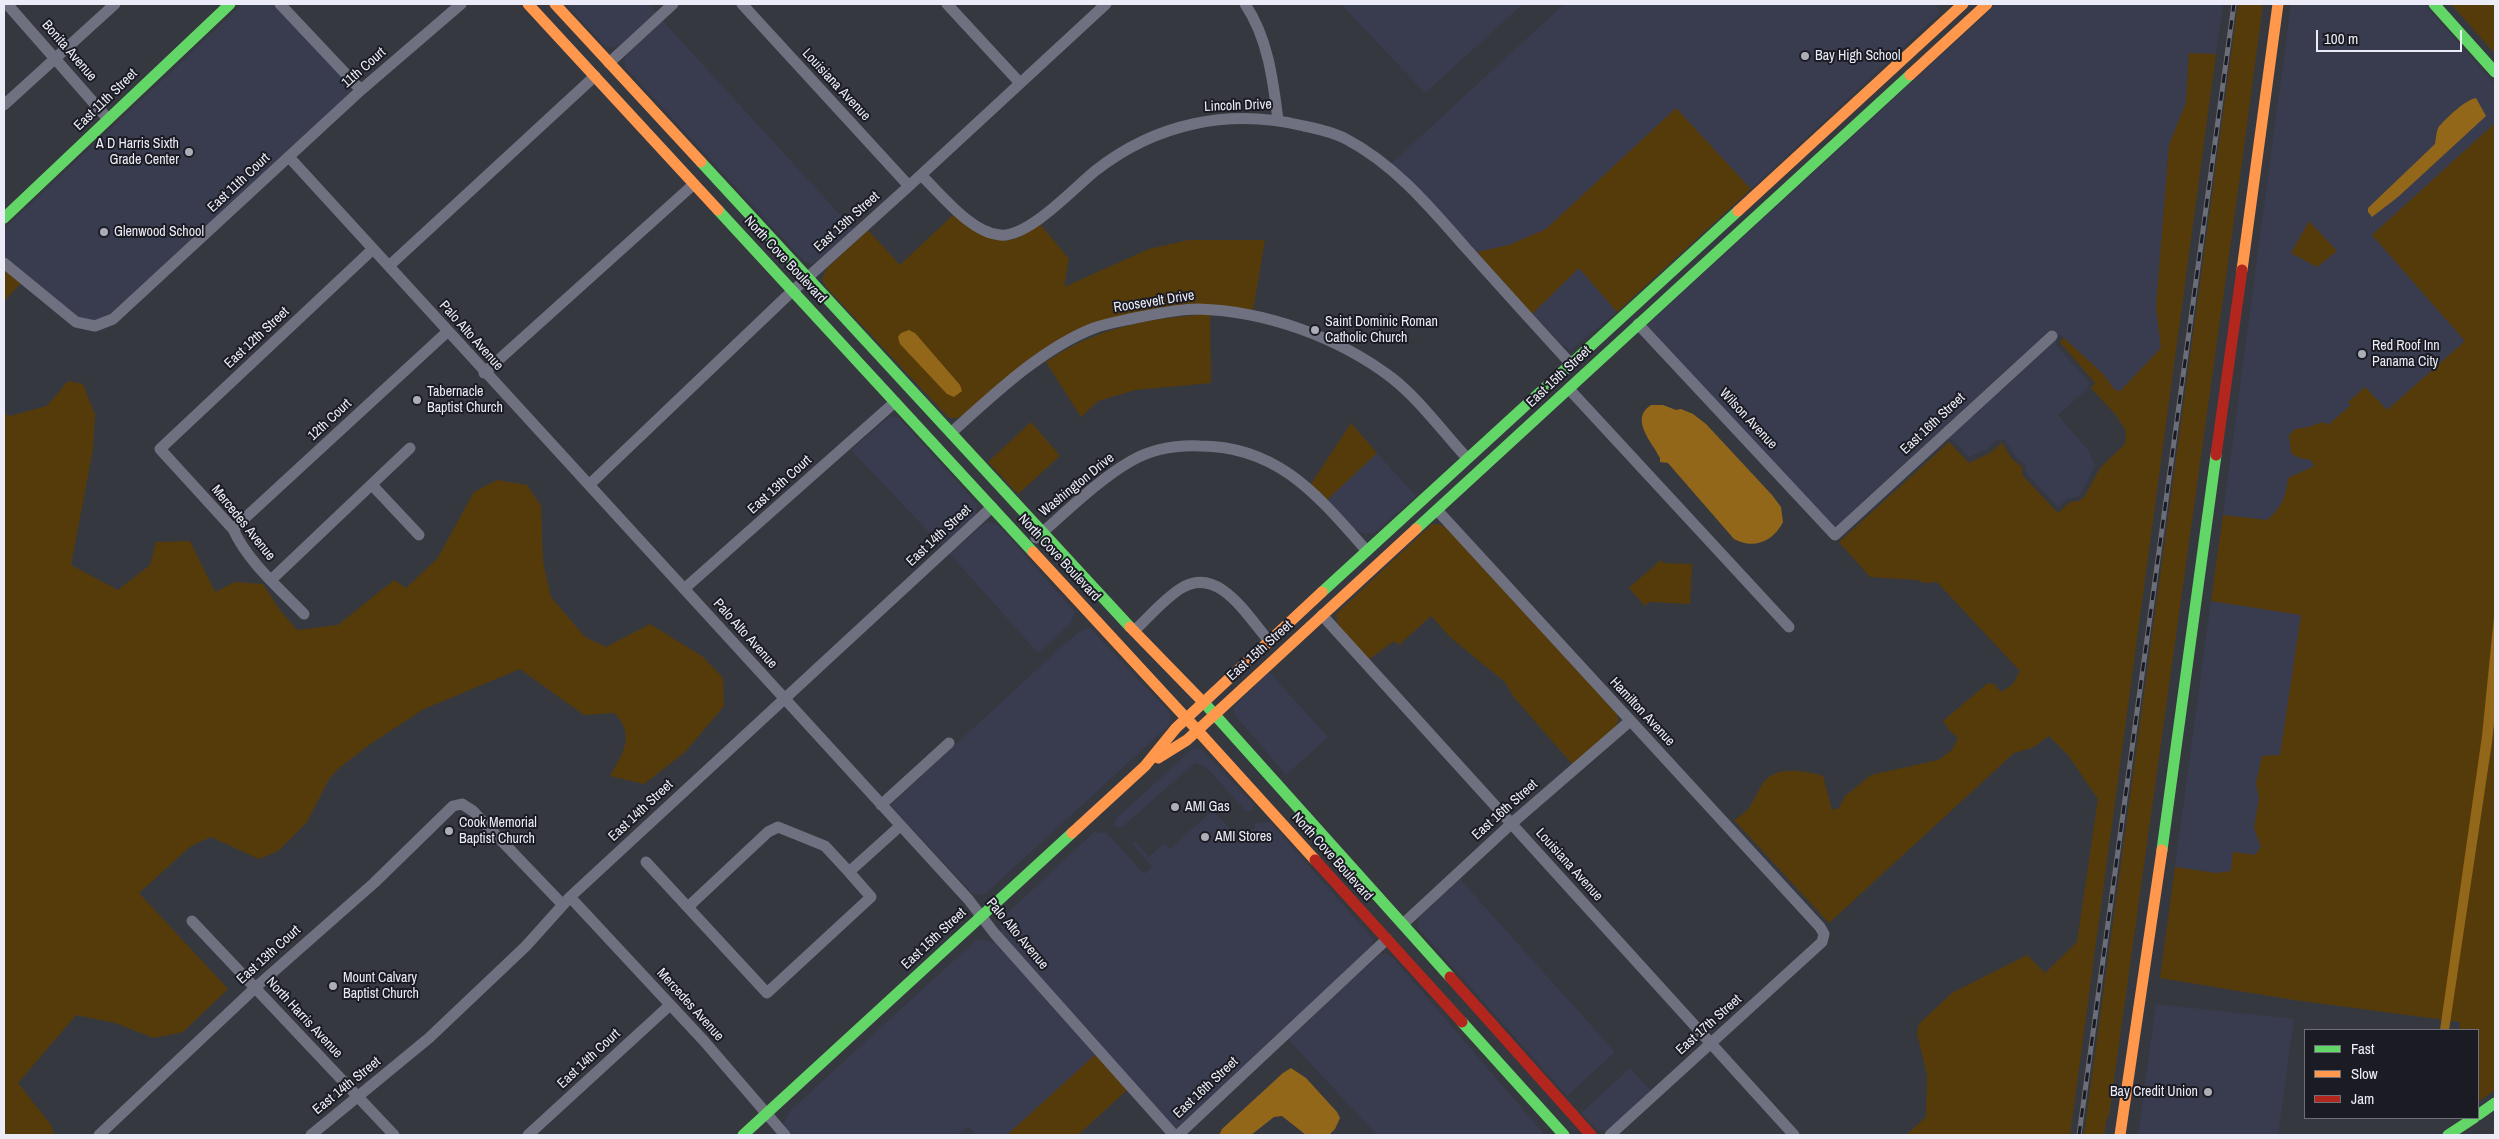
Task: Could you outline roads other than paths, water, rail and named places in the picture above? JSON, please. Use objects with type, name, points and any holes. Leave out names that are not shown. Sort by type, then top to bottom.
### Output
[{"type":"main road","name":"East 11th Street","points":[[4,218],[230,4]]},
{"type":"main road","name":"North Cove Boulevard","points":[[528,4],[1197,730],[1564,1135]]},
{"type":"main road","name":"North Cove Boulevard","points":[[555,4],[951,433],[1040,535],[1062,554],[1214,714],[1591,1135]]},
{"type":"main road","name":"East 15th Street","points":[[1145,766],[1187,740],[1987,4]]},
{"type":"main road","points":[[2120,1135],[2154,912],[2278,4]]},
{"type":"main road","points":[[2434,4],[2495,72]]},
{"type":"main road","name":"East 15th Street","points":[[743,1135],[1145,766],[1186,718],[1203,702],[1764,187],[1955,6]]},
{"type":"main road","points":[[1955,6],[1966,24]]},
{"type":"main road","points":[[1850,107],[1862,119]]},
{"type":"main road","points":[[1764,187],[1775,199]]},
{"type":"main road","points":[[1686,258],[1697,270]]},
{"type":"main road","points":[[1627,312],[1638,324]]},
{"type":"main road","points":[[1571,364],[1582,376]]},
{"type":"main road","points":[[1557,376],[1569,389]]},
{"type":"main road","points":[[1468,458],[1479,471]]},
{"type":"main road","points":[[1425,498],[1436,510]]},
{"type":"main road","points":[[992,507],[1003,507],[1040,535]]},
{"type":"main road","points":[[1367,551],[1379,563]]},
{"type":"main road","points":[[1310,603],[1322,615]]},
{"type":"main road","points":[[2479,1114],[2495,1103]]},
{"type":"main road","points":[[2448,1135],[2472,1119]]},
{"type":"street","name":"Bonita Avenue","points":[[7,4],[56,57],[108,119]]},
{"type":"street","points":[[4,104],[115,4]]},
{"type":"street","points":[[280,4],[361,90]]},
{"type":"street","name":"11th Court","points":[[289,158],[361,90],[461,4]]},
{"type":"street","points":[[610,63],[673,4]]},
{"type":"street","name":"Louisiana Avenue","points":[[742,4],[909,186]]},
{"type":"street","points":[[947,4],[1020,83]]},
{"type":"street","name":"East 13th Street","points":[[589,486],[793,291],[1106,4]]},
{"type":"street","points":[[1245,4],[1264,42],[1272,72],[1278,120]]},
{"type":"street","points":[[388,266],[595,76]]},
{"type":"street","name":"Lincoln Drive","points":[[921,175],[969,222],[992,234],[1002,236],[1025,229],[1096,170],[1129,147],[1160,132],[1200,122],[1238,118],[1278,120],[1345,138],[1376,157],[1434,211],[1571,364]]},
{"type":"street","name":"Palo Alto Avenue","points":[[289,158],[881,805],[1174,1135]]},
{"type":"street","name":"East 11th Court","points":[[4,263],[39,290],[66,316],[76,322],[94,326],[113,319],[289,158]]},
{"type":"street","points":[[484,373],[694,184]]},
{"type":"street","name":"East 12th Street","points":[[160,449],[373,249]]},
{"type":"street","name":"Roosevelt Drive","points":[[951,433],[1026,370],[1075,337],[1094,328],[1113,323],[1197,309],[1236,312],[1271,320],[1317,335],[1346,350],[1391,378],[1407,391],[1468,458]]},
{"type":"street","name":"Wilson Avenue","points":[[1638,324],[1835,535]]},
{"type":"street","name":"12th Court","points":[[233,529],[447,332]]},
{"type":"street","name":"East 16th Street","points":[[1835,535],[2052,336]]},
{"type":"street","points":[[1569,389],[1789,627]]},
{"type":"street","name":"East 13th Court","points":[[684,589],[895,402]]},
{"type":"street","name":"Washington Drive","points":[[1040,535],[1132,460],[1165,449],[1205,446],[1243,451],[1270,461],[1292,474],[1311,490],[1367,551]]},
{"type":"street","points":[[271,580],[373,486],[410,448]]},
{"type":"street","name":"Mercedes Avenue","points":[[160,449],[233,529],[239,542],[271,580],[304,614]]},
{"type":"street","points":[[373,486],[419,535]]},
{"type":"street","name":"East 14th Street","points":[[311,1135],[356,1096],[429,1038],[526,946],[567,901],[783,698],[992,507]]},
{"type":"street","name":"Hamilton Avenue","points":[[1436,510],[1818,925],[1824,935]]},
{"type":"street","points":[[1134,631],[1178,590],[1191,583],[1204,581],[1213,583],[1224,591],[1269,641]]},
{"type":"street","name":"Louisiana Avenue","points":[[1322,615],[1794,1135]]},
{"type":"street","name":"East 16th Street","points":[[1403,924],[1511,824],[1630,721]]},
{"type":"street","points":[[881,805],[949,743]]},
{"type":"street","name":"Mercedes Avenue","points":[[462,804],[473,811],[567,901],[670,1005],[785,1135]]},
{"type":"street","name":"East 13th Court","points":[[99,1135],[255,988],[374,883],[453,806],[462,804]]},
{"type":"street","points":[[849,872],[900,826]]},
{"type":"street","points":[[646,862],[767,993],[871,897],[825,846],[778,827],[768,832],[688,907]]},
{"type":"street","name":"North Harris Avenue","points":[[192,921],[394,1135]]},
{"type":"street","name":"East 17th Street","points":[[1610,1135],[1818,946],[1824,935]]},
{"type":"street","name":"East 16th Street","points":[[1178,1135],[1387,939]]},
{"type":"street","name":"East 14th Court","points":[[528,1135],[670,1005]]},
{"type":"railway","points":[[2079,1135],[2234,4]]},
{"type":"place","name":"Bay High School","points":[[1805,56]]},
{"type":"place","name":"A D Harris Sixth Grade Center","points":[[189,152]]},
{"type":"place","name":"Glenwood School","points":[[104,232]]},
{"type":"place","name":"Saint Dominic Roman Catholic Church","points":[[1315,330]]},
{"type":"place","name":"Red Roof Inn Panama City","points":[[2362,354]]},
{"type":"place","name":"Tabernacle Baptist Church","points":[[417,400]]},
{"type":"place","name":"AMI Gas","points":[[1175,807]]},
{"type":"place","name":"Cook Memorial Baptist Church","points":[[449,831]]},
{"type":"place","name":"AMI Stores","points":[[1205,837]]},
{"type":"place","name":"Mount Calvary Baptist Church","points":[[333,986]]},
{"type":"place","name":"Bay Credit Union","points":[[2208,1092]]}]
